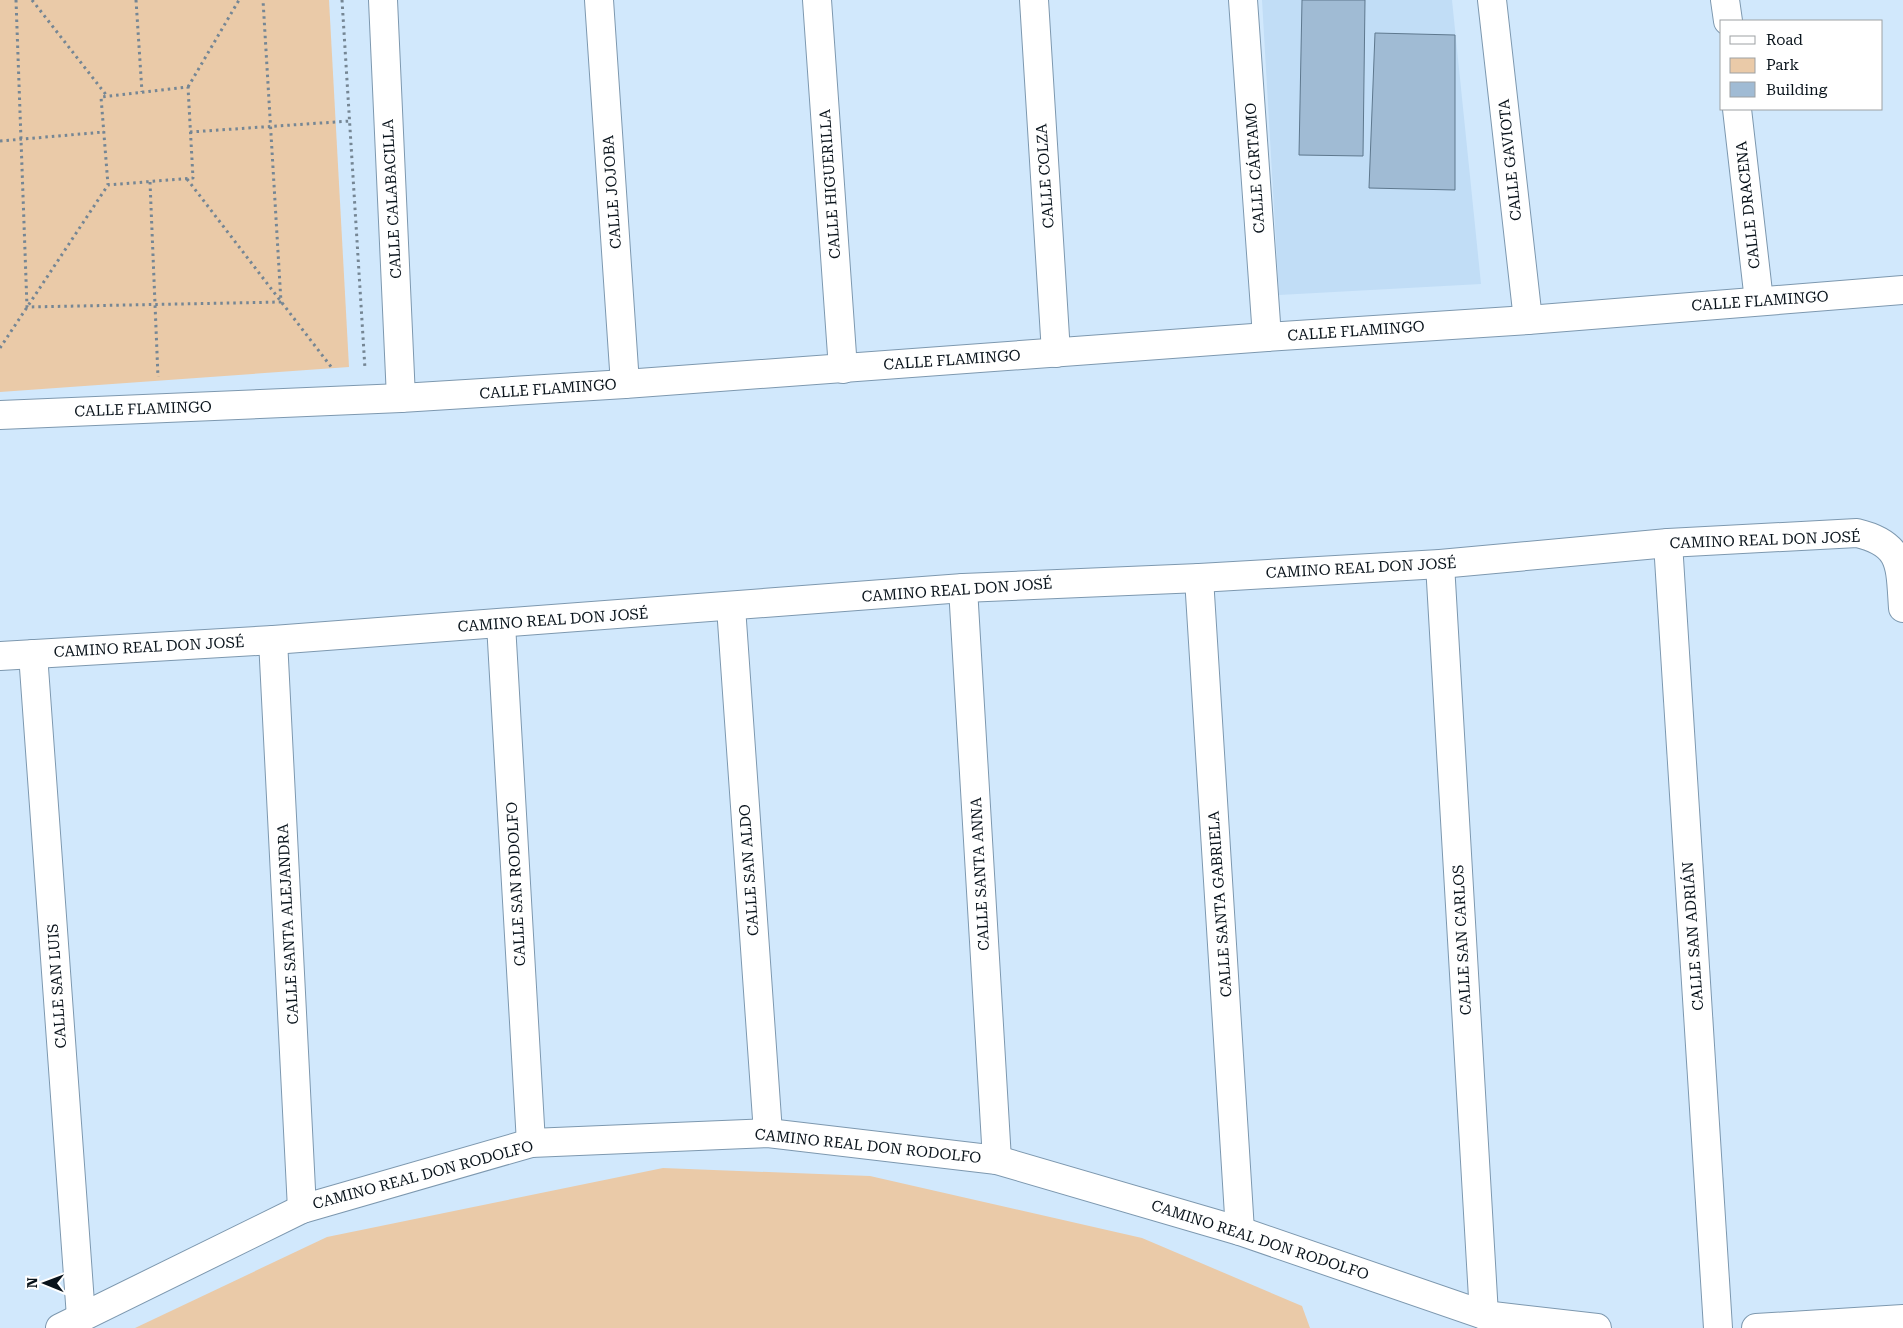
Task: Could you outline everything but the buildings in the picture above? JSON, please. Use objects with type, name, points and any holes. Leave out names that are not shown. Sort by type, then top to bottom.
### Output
[{"type":"street","name":"CALLE CALABACILLA","points":[[383,0],[401,398]]},
{"type":"street","name":"CALLE JOJOBA","points":[[599,0],[624,384]]},
{"type":"street","name":"CALLE HIGUERILLA","points":[[817,0],[843,369]]},
{"type":"street","name":"CALLE COLZA","points":[[1034,0],[1056,352]]},
{"type":"street","name":"CALLE CÁRTAMO","points":[[1243,0],[1267,337]]},
{"type":"street","name":"CALLE GAVIOTA","points":[[1492,0],[1528,320]]},
{"type":"street","points":[[1725,0],[1728,20]]},
{"type":"street","name":"CALLE DRACENA","points":[[1737,110],[1759,301]]},
{"type":"street","name":"CALLE FLAMINGO","points":[[0,415],[401,398],[624,384],[1528,320],[1903,290]]},
{"type":"street","name":"CAMINO REAL DON JOSÉ","points":[[0,656],[501,624],[963,588],[1199,578],[1440,564],[1668,543],[1857,534],[1874,537],[1890,547],[1900,566],[1903,608]]},
{"type":"street","name":"CALLE SAN ADRIÁN","points":[[1668,543],[1718,1328]]},
{"type":"street","name":"CALLE SAN CARLOS","points":[[1440,564],[1484,1315]]},
{"type":"street","name":"CALLE SANTA GABRIELA","points":[[1199,578],[1240,1231]]},
{"type":"street","name":"CALLE SANTA ANNA","points":[[963,588],[997,1160]]},
{"type":"street","name":"CALLE SAN ALDO","points":[[731,607],[768,1133]]},
{"type":"street","name":"CALLE SAN RODOLFO","points":[[501,624],[531,1143]]},
{"type":"street","name":"CALLE SANTA ALEJANDRA","points":[[273,640],[302,1208]]},
{"type":"street","name":"CALLE SAN LUIS","points":[[33,654],[71,1323]]},
{"type":"street","name":"CAMINO REAL DON RODOLFO","points":[[71,1323],[302,1208],[531,1143],[768,1133],[997,1160],[1240,1231],[1484,1315],[1597,1328]]},
{"type":"street","points":[[1756,1328],[1903,1319]]},
{"type":"path","points":[[16,0],[27,307]]},
{"type":"path","points":[[32,0],[108,96]]},
{"type":"path","points":[[136,0],[142,92]]},
{"type":"path","points":[[108,185],[193,178],[188,88],[239,0]]},
{"type":"path","points":[[263,0],[281,302]]},
{"type":"path","points":[[342,0],[365,375]]},
{"type":"path","points":[[0,348],[108,185],[101,97],[188,88]]},
{"type":"path","points":[[190,132],[350,121]]},
{"type":"path","points":[[0,141],[104,132]]},
{"type":"path","points":[[186,179],[333,369]]},
{"type":"path","points":[[150,182],[158,381]]},
{"type":"path","points":[[27,307],[281,302]]},
{"type":"shaded area","points":[[1262,0],[1452,0],[1481,284],[1279,295]]},
{"type":"green space","points":[[0,0],[329,0],[349,367],[0,392]]},
{"type":"green space","points":[[663,1168],[870,1176],[1142,1238],[1302,1306],[1310,1328],[135,1328],[327,1237]]}]
